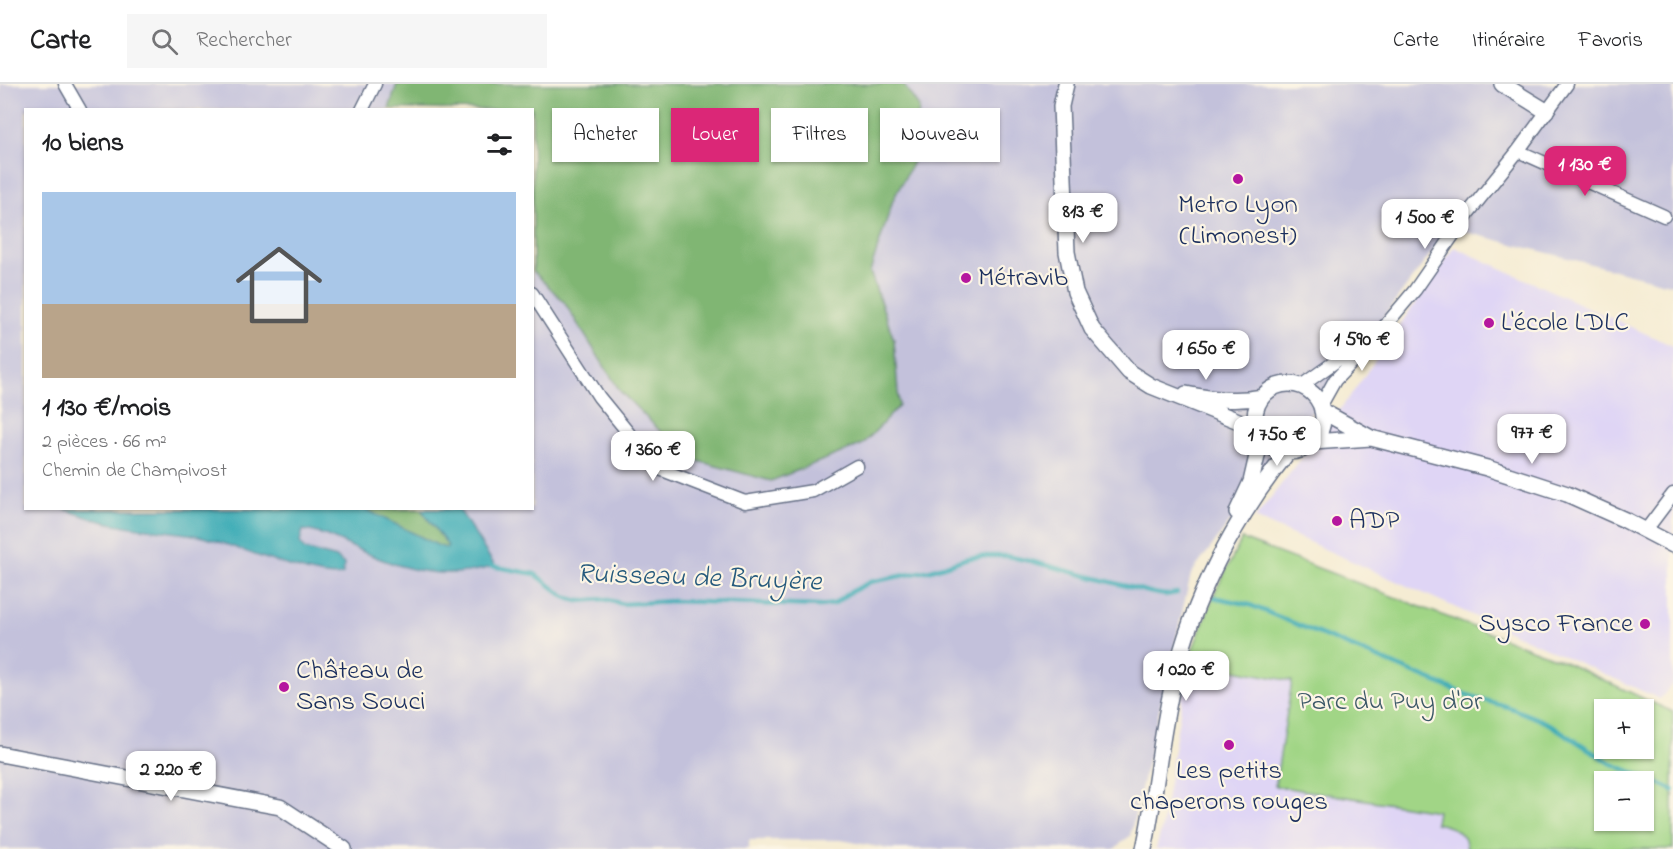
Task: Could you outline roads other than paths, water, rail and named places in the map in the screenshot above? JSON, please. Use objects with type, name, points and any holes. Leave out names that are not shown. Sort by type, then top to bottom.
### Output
[{"type":"street","points":[[65,84],[79,108]]},
{"type":"street","points":[[363,108],[375,84]]},
{"type":"street","points":[[1066,84],[1061,106],[1067,252],[1075,292],[1092,329],[1129,372],[1151,386],[1259,434]]},
{"type":"street","points":[[1502,84],[1546,111]]},
{"type":"street","points":[[1567,84],[1518,151],[1469,212],[1415,290],[1336,378],[1321,408],[1323,422],[1314,442],[1306,448],[1288,453],[1269,446],[1259,434],[1254,417],[1256,406],[1270,389],[1290,384],[1301,386],[1309,390],[1321,408],[1371,438],[1487,468],[1566,494],[1646,530],[1673,545]]},
{"type":"street","points":[[1518,151],[1664,216]]},
{"type":"street","points":[[534,296],[599,397],[657,468],[745,502],[813,491],[857,466]]},
{"type":"street","points":[[1301,386],[1384,327]]},
{"type":"street","points":[[1151,386],[1209,399],[1244,400],[1262,397]]},
{"type":"street","points":[[1144,849],[1175,674],[1193,617],[1223,548],[1230,525],[1251,482],[1259,434]]},
{"type":"street","points":[[1314,442],[1371,438]]},
{"type":"street","points":[[1223,548],[1268,478],[1288,453]]},
{"type":"street","points":[[1646,530],[1673,494]]},
{"type":"street","points":[[0,754],[280,807],[344,849]]},
{"type":"water","points":[[68,510],[367,510],[446,548],[448,546],[422,510],[460,510],[495,566],[459,573],[409,568],[376,557],[325,535],[303,530],[300,542],[304,549],[337,558],[344,564],[343,574],[326,575],[194,535],[129,527]]},
{"type":"waterway","name":"Ruisseau de Bruyère","points":[[491,566],[535,574],[565,597],[578,601],[604,599],[623,604],[673,601],[820,606],[834,604],[870,582],[931,570],[968,558],[987,556],[1007,556],[1034,562],[1153,593],[1165,595],[1177,593]]},
{"type":"waterway","name":"Ruisseau de Bruyère","points":[[1213,597],[1250,605],[1467,695],[1533,717],[1551,725],[1612,764],[1673,790]]},
{"type":"place","name":"Metro Lyon (Limonest)","points":[[1238,179]]},
{"type":"place","name":"Métravib","points":[[966,278]]},
{"type":"place","name":"L'école LDLC","points":[[1489,323]]},
{"type":"place","name":"ADP","points":[[1337,521]]},
{"type":"place","name":"Sysco France","points":[[1645,624]]},
{"type":"place","name":"Château de Sans Souci","points":[[284,687]]},
{"type":"place","name":"Les petits chaperons rouges","points":[[1229,745]]},
{"type":"park label","name":"Parc du Puy d'or","points":[[1390,702]]}]
